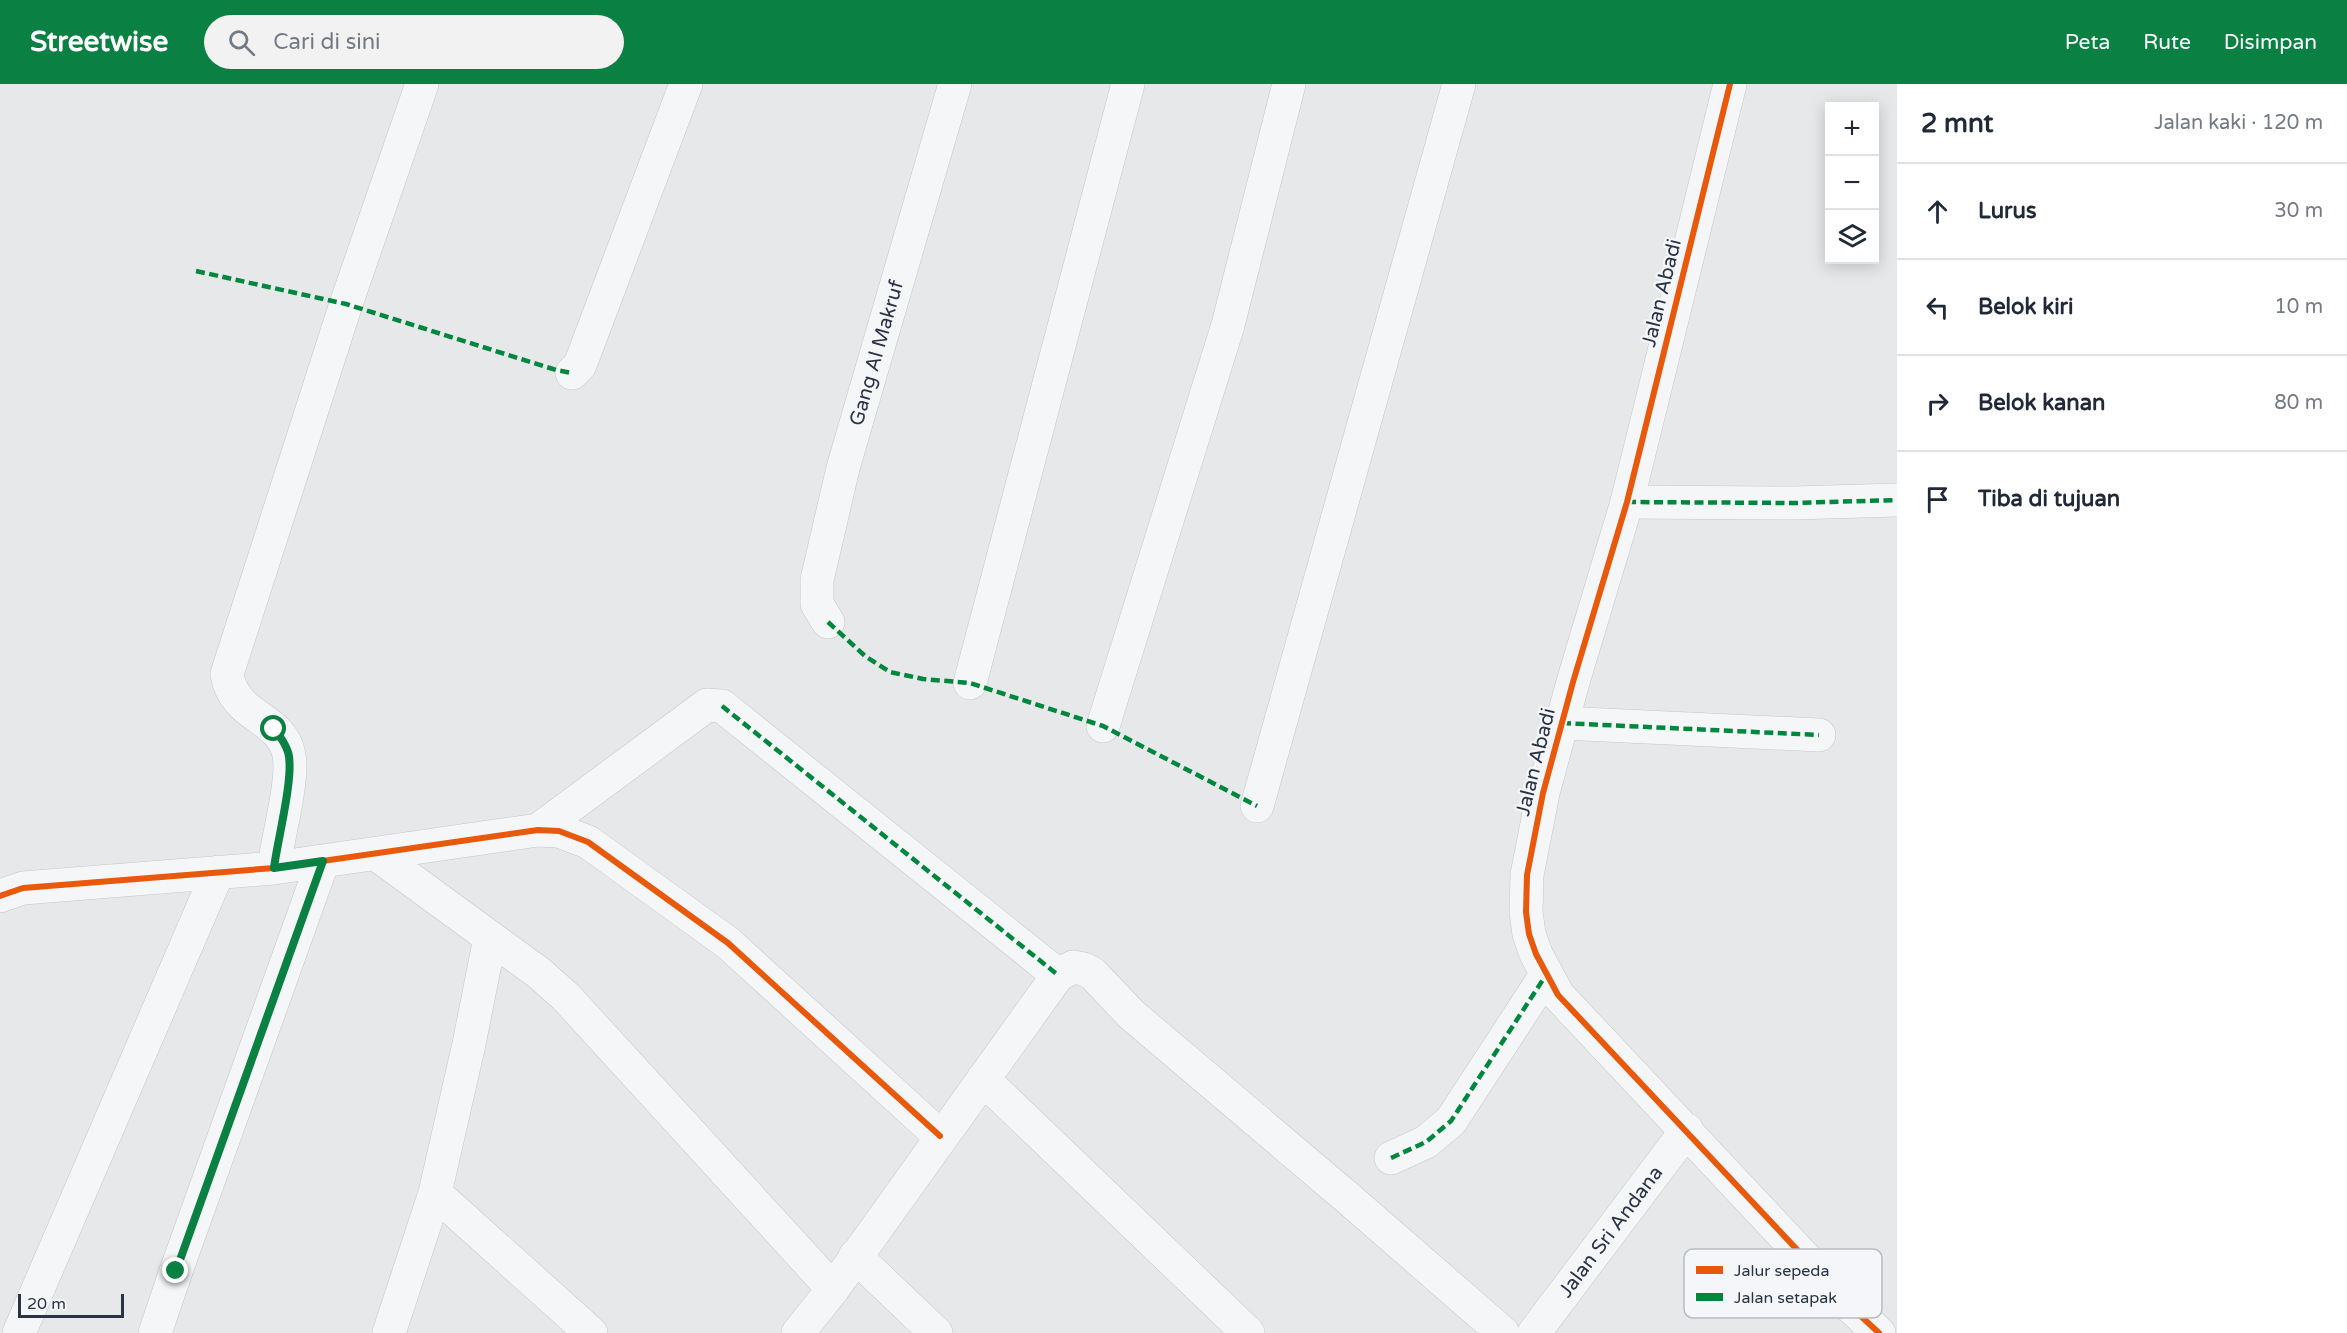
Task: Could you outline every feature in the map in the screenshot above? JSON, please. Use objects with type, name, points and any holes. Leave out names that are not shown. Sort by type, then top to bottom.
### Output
[{"type":"street","points":[[275,856],[289,778],[289,754],[282,738],[274,729],[243,706],[234,696],[227,674],[346,304],[422,84]]},
{"type":"street","points":[[572,373],[580,366],[686,84]]},
{"type":"street","name":"Gang Al Makruf","points":[[828,622],[818,604],[817,580],[843,468],[955,84]]},
{"type":"street","points":[[970,683],[1128,84]]},
{"type":"street","points":[[1103,726],[1228,325],[1288,84]]},
{"type":"street","points":[[1257,806],[1459,84]]},
{"type":"street","name":"Jalan Abadi","points":[[1730,84],[1627,502],[1543,793],[1527,875],[1526,912],[1529,934],[1546,975],[1558,994],[1797,1249]]},
{"type":"street","points":[[1627,502],[1897,500]]},
{"type":"street","points":[[538,830],[707,705],[722,706],[1058,975]]},
{"type":"street","points":[[1562,723],[1819,735]]},
{"type":"street","points":[[0,896],[23,888],[218,872],[275,856],[323,861],[538,830],[559,831],[588,842],[728,943],[940,1136]]},
{"type":"street","points":[[376,854],[539,973],[566,997],[833,1289]]},
{"type":"street","points":[[155,1333],[323,861]]},
{"type":"street","points":[[20,1333],[218,872]]},
{"type":"street","points":[[388,1333],[435,1193],[469,1044],[490,938]]},
{"type":"street","points":[[798,1333],[833,1289],[940,1136],[1058,975],[1073,967],[1093,974],[1132,1015],[1349,1198],[1503,1333]]},
{"type":"street","points":[[1391,1158],[1426,1142],[1450,1121],[1546,975]]},
{"type":"street","points":[[983,1079],[1248,1333]]},
{"type":"street","name":"Jalan Sri Andana","points":[[1534,1333],[1687,1130]]},
{"type":"street","points":[[435,1193],[591,1333]]},
{"type":"street","points":[[855,1256],[936,1333]]},
{"type":"street","name":"Jalan Abadi","points":[[1863,1318],[1879,1333]]},
{"type":"marked path","points":[[196,271],[346,304],[556,370],[572,373]]},
{"type":"marked path","points":[[1627,502],[1794,503],[1897,500]]},
{"type":"marked path","points":[[828,622],[865,656],[890,672],[923,679],[970,683],[1103,726],[1257,806]]},
{"type":"marked path","points":[[722,706],[1058,975]]},
{"type":"marked path","points":[[1562,723],[1819,735]]},
{"type":"marked path","points":[[1391,1158],[1426,1142],[1451,1121],[1546,975]]},
{"type":"cycle path","points":[[1730,84],[1627,502],[1573,682],[1543,793],[1527,875],[1526,912],[1529,934],[1536,954],[1558,995],[1797,1249]]},
{"type":"cycle path","points":[[0,896],[23,888],[274,868],[538,830],[559,831],[588,842],[728,943],[940,1136]]},
{"type":"cycle path","points":[[1863,1318],[1879,1333]]},
{"type":"route","points":[[176,1271],[323,861],[274,868],[289,778],[289,754],[282,738],[274,729]]}]
